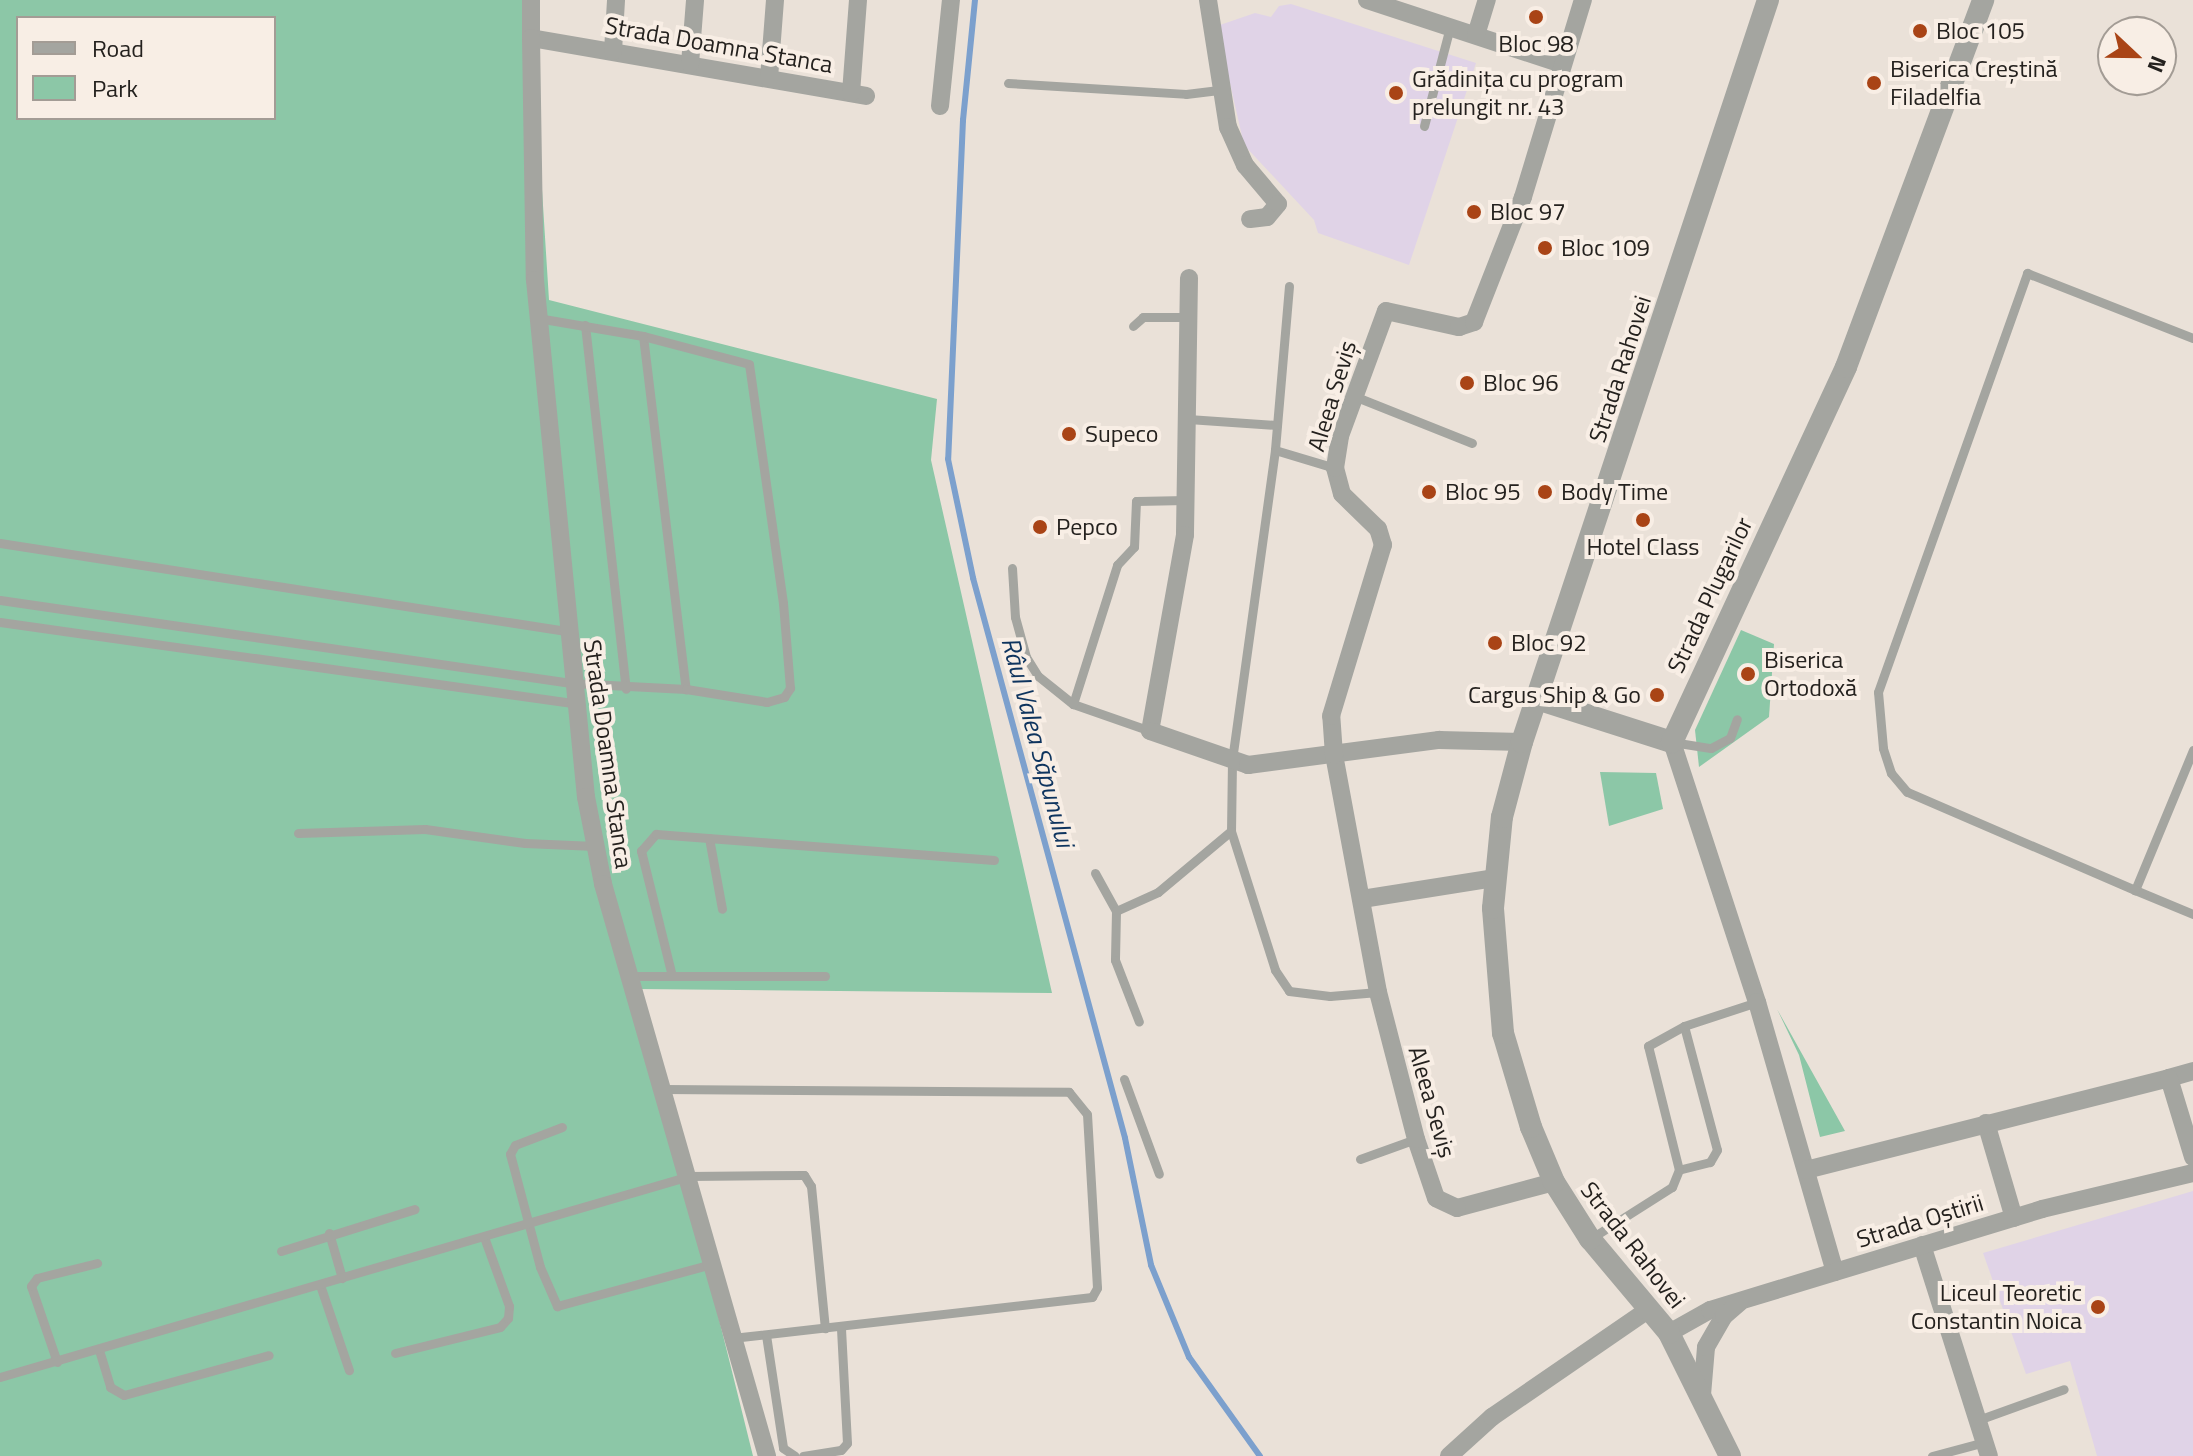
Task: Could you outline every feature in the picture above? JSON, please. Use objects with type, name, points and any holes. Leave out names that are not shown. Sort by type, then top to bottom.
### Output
[{"type":"street","name":"Strada Doamna Stanca","points":[[531,0],[538,318],[572,703],[595,846],[767,1456]]},
{"type":"street","points":[[613,51],[616,0]]},
{"type":"street","points":[[690,64],[695,0]]},
{"type":"street","points":[[769,78],[775,0]]},
{"type":"street","name":"Strada Doamna Stanca","points":[[531,38],[859,94],[858,0]]},
{"type":"street","points":[[940,106],[951,0]]},
{"type":"street","points":[[1208,0],[1221,90],[1235,145],[1278,204],[1267,217],[1250,219]]},
{"type":"street","points":[[1367,0],[1562,64],[1583,0]]},
{"type":"street","points":[[1476,35],[1487,0]]},
{"type":"street","name":"Strada Rahovei","points":[[1722,1453],[1702,1395],[1669,1333],[1590,1239],[1554,1182],[1531,1127],[1503,1033],[1492,947],[1502,817],[1522,742],[1768,0]]},
{"type":"street","name":"Strada Plugarilor","points":[[1672,742],[1846,367],[1983,0]]},
{"type":"street","name":"Aleea Seviș","points":[[1554,1182],[1457,1208],[1436,1198],[1416,1139],[1378,992],[1334,755],[1333,702],[1383,545],[1378,529],[1342,494],[1335,468],[1354,396],[1386,311],[1459,327],[1474,322],[1523,197],[1562,64]]},
{"type":"street","points":[[1189,278],[1186,500],[1178,589],[1150,731],[1232,761],[1264,766],[1439,740],[1522,742]]},
{"type":"street","points":[[1537,699],[1672,742],[1757,1002],[1835,1272]]},
{"type":"street","points":[[1362,899],[1495,878]]},
{"type":"street","points":[[1806,1170],[2193,1071]]},
{"type":"street","points":[[2169,1078],[2193,1157]]},
{"type":"street","points":[[1986,1123],[2014,1218]]},
{"type":"street","name":"Strada Oștirii","points":[[1669,1333],[1710,1310],[1922,1245],[2014,1218],[2193,1173]]},
{"type":"street","points":[[1922,1245],[1987,1449]]},
{"type":"street","points":[[1702,1395],[1706,1347],[1724,1316],[1742,1300]]},
{"type":"street","points":[[1449,1456],[1492,1417],[1649,1309]]},
{"type":"lane","points":[[1424,126],[1450,27]]},
{"type":"lane","points":[[1008,83],[1186,94],[1221,90]]},
{"type":"lane","points":[[2193,338],[2027,273],[1878,692],[1883,748],[1891,773],[1907,792],[2193,914]]},
{"type":"lane","points":[[1289,286],[1275,450],[1232,761],[1231,831],[1275,970],[1289,991],[1330,996],[1378,992]]},
{"type":"lane","points":[[1133,326],[1143,317],[1188,317]]},
{"type":"lane","points":[[0,600],[571,683],[626,689],[686,689],[767,702],[784,697],[790,688],[783,603],[749,364],[643,336],[538,318]]},
{"type":"lane","points":[[585,325],[626,689]]},
{"type":"lane","points":[[643,336],[686,689]]},
{"type":"lane","points":[[1354,396],[1472,443]]},
{"type":"lane","points":[[1188,419],[1277,425]]},
{"type":"lane","points":[[1275,450],[1335,468]]},
{"type":"lane","points":[[1073,704],[1117,565],[1134,547],[1136,501],[1186,500]]},
{"type":"lane","points":[[0,543],[566,631]]},
{"type":"lane","points":[[1012,568],[1015,617],[1026,657],[1038,676],[1073,704],[1150,731]]},
{"type":"lane","points":[[0,622],[572,703]]},
{"type":"lane","points":[[1672,742],[1711,748],[1730,738],[1737,719]]},
{"type":"lane","points":[[2135,890],[2193,750]]},
{"type":"lane","points":[[298,833],[425,829],[525,843],[595,846]]},
{"type":"lane","points":[[1116,911],[1158,892],[1231,831]]},
{"type":"lane","points":[[671,972],[641,851],[656,834],[994,860]]},
{"type":"lane","points":[[709,838],[722,909]]},
{"type":"lane","points":[[1095,873],[1116,911],[1115,960],[1139,1022]]},
{"type":"lane","points":[[632,976],[671,972],[825,976]]},
{"type":"lane","points":[[1590,1239],[1672,1187],[1679,1170],[1648,1046],[1684,1026],[1757,1002]]},
{"type":"lane","points":[[1679,1170],[1710,1162],[1717,1150],[1684,1026]]},
{"type":"lane","points":[[1124,1079],[1159,1174]]},
{"type":"lane","points":[[664,1089],[1069,1092],[1079,1101],[1088,1124],[1097,1288],[1092,1297],[734,1338]]},
{"type":"lane","points":[[562,1127],[515,1145],[510,1154],[527,1224],[557,1306],[712,1264]]},
{"type":"lane","points":[[1360,1159],[1416,1139]]},
{"type":"lane","points":[[0,1377],[689,1176],[804,1175],[811,1186],[825,1328]]},
{"type":"lane","points":[[281,1251],[329,1233],[415,1209]]},
{"type":"lane","points":[[329,1233],[342,1278]]},
{"type":"lane","points":[[395,1353],[500,1327],[508,1318],[509,1306],[484,1237]]},
{"type":"lane","points":[[57,1362],[31,1286],[37,1278],[97,1263]]},
{"type":"lane","points":[[320,1285],[349,1370]]},
{"type":"lane","points":[[803,1456],[841,1450],[847,1443],[841,1327]]},
{"type":"lane","points":[[766,1335],[783,1448],[795,1456]]},
{"type":"lane","points":[[99,1350],[110,1387],[124,1395],[269,1355]]},
{"type":"lane","points":[[1978,1420],[2064,1389]]},
{"type":"lane","points":[[1932,1456],[1987,1449]]},
{"type":"shaded area","points":[[1291,4],[1476,63],[1409,265],[1318,233],[1314,220],[1244,145],[1217,26],[1255,13],[1271,17],[1279,6]]},
{"type":"shaded area","name":"Liceul Teoretic Constantin Noica","points":[[2193,1191],[2193,1456],[2097,1456],[2070,1361],[2026,1374],[1983,1253]]},
{"type":"green space","points":[[0,0],[530,0],[549,300],[937,399],[931,460],[1052,993],[637,989],[753,1456],[0,1456]]},
{"type":"green space","points":[[1741,630],[1774,644],[1769,717],[1699,767],[1695,730]]},
{"type":"green space","points":[[1600,772],[1656,773],[1663,809],[1609,826]]},
{"type":"green space","points":[[1777,1009],[1845,1131],[1820,1137],[1799,1055]]},
{"type":"waterway","name":"Râul Valea Săpunului","points":[[975,0],[963,120],[948,459],[973,578],[1125,1138],[1151,1265],[1189,1357],[1260,1456]]},
{"type":"place","name":"Bloc 98","points":[[1536,17]]},
{"type":"place","name":"Bloc 105","points":[[1920,31]]},
{"type":"place","name":"Biserica Creștină Filadelfia","points":[[1874,83]]},
{"type":"place","name":"Grădinița cu program prelungit nr. 43","points":[[1396,93]]},
{"type":"place","name":"Bloc 97","points":[[1474,212]]},
{"type":"place","name":"Bloc 109","points":[[1545,248]]},
{"type":"place","name":"Bloc 96","points":[[1467,383]]},
{"type":"place","name":"Supeco","points":[[1069,434]]},
{"type":"place","name":"Bloc 95","points":[[1429,492]]},
{"type":"place","name":"Body Time","points":[[1545,492]]},
{"type":"place","name":"Hotel Class","points":[[1643,520]]},
{"type":"place","name":"Pepco","points":[[1040,527]]},
{"type":"place","name":"Bloc 92","points":[[1495,643]]},
{"type":"place","name":"Biserica Ortodoxă","points":[[1748,674]]},
{"type":"place","name":"Cargus Ship & Go","points":[[1657,695]]},
{"type":"place","name":"Liceul Teoretic Constantin Noica","points":[[2098,1307]]}]
